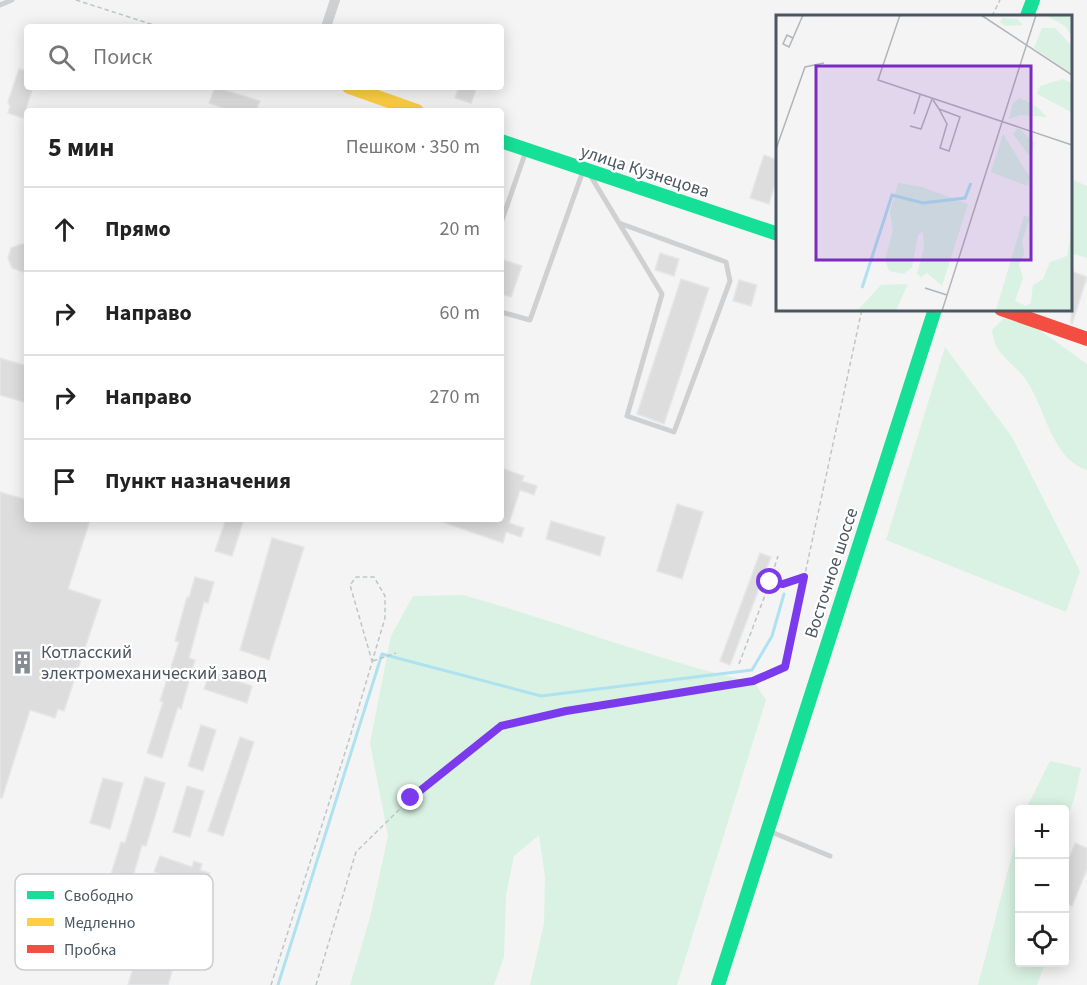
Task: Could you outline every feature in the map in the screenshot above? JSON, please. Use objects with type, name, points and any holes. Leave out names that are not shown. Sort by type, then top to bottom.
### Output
[{"type":"main road","points":[[1027,15],[1033,0]]},
{"type":"main road","points":[[358,90],[408,108]]},
{"type":"main road","name":"улица Кузнецова","points":[[504,142],[776,233]]},
{"type":"main road","name":"Восточное шоссе","points":[[718,985],[935,310]]},
{"type":"main road","points":[[1004,310],[1087,339]]},
{"type":"street","points":[[327,24],[335,0]]},
{"type":"lane","points":[[0,5],[12,0]]},
{"type":"lane","points":[[504,214],[526,150]]},
{"type":"lane","points":[[586,170],[662,294],[627,416],[674,432],[730,281],[726,262],[619,223]]},
{"type":"lane","points":[[504,313],[530,320],[586,170]]},
{"type":"lane","points":[[768,830],[830,856]]},
{"type":"path","points":[[76,0],[151,24]]},
{"type":"path","points":[[992,15],[1000,0]]},
{"type":"path","points":[[316,985],[356,852],[411,798],[501,726],[566,711],[753,681],[785,667],[862,310]]},
{"type":"path","points":[[739,664],[778,556]]},
{"type":"path","points":[[271,985],[347,748],[385,618],[385,596],[375,577],[363,575],[356,577],[350,585],[372,661]]},
{"type":"path","points":[[770,582],[783,584],[804,577]]},
{"type":"path","points":[[372,661],[396,653]]},
{"type":"green space","points":[[1072,179],[1087,186],[1087,258],[1072,253]]},
{"type":"green space","points":[[1020,316],[1087,364],[1087,470],[1066,456],[1051,433],[1028,383],[996,346],[992,330],[1003,319]]},
{"type":"green space","points":[[945,347],[1012,437],[1080,571],[1066,612],[886,540]]},
{"type":"green space","points":[[463,595],[681,663],[755,683],[766,700],[677,985],[530,985],[544,924],[545,877],[539,835],[514,856],[506,895],[504,957],[494,985],[350,985],[371,914],[388,836],[370,743],[391,636],[413,596]]},
{"type":"green space","points":[[1050,761],[1081,768],[1069,813],[1069,805],[1028,805]]},
{"type":"green space","points":[[1015,843],[1015,967],[1044,967],[1037,985],[978,985]]},
{"type":"building","points":[[19,69],[24,70],[24,90],[32,90],[26,108],[24,108],[23,118],[8,113],[10,106],[8,102]]},
{"type":"building","points":[[214,90],[225,90],[260,101],[257,108],[223,108],[209,103]]},
{"type":"building","points":[[458,90],[476,90],[471,103],[455,98]]},
{"type":"building","points":[[764,155],[776,159],[776,181],[769,204],[750,198]]},
{"type":"building","points":[[24,244],[24,272],[12,268],[8,258],[11,248]]},
{"type":"building","points":[[660,253],[679,259],[674,276],[655,270]]},
{"type":"building","points":[[504,260],[522,266],[511,297],[504,295]]},
{"type":"building","points":[[1072,271],[1087,277],[1071,323],[1072,310]]},
{"type":"building","points":[[681,279],[709,288],[664,424],[637,414]]},
{"type":"building","points":[[739,280],[757,285],[751,306],[733,301]]},
{"type":"building","points":[[0,358],[24,365],[24,402],[0,395]]},
{"type":"building","points":[[504,469],[524,476],[522,481],[537,486],[534,495],[520,490],[509,523],[524,528],[521,537],[506,532],[503,543],[443,522],[504,522]]},
{"type":"building","name":"Котласский электромеханический завод","points":[[0,492],[24,499],[24,522],[89,522],[68,589],[101,600],[64,711],[58,709],[55,718],[30,710],[2,798],[0,798]]},
{"type":"building","points":[[677,504],[703,512],[682,579],[657,571]]},
{"type":"building","points":[[551,521],[605,537],[600,556],[546,539]]},
{"type":"building","points":[[225,522],[243,522],[232,556],[215,551]]},
{"type":"building","points":[[272,538],[304,547],[269,660],[240,650]]},
{"type":"building","points":[[760,553],[771,557],[730,665],[720,661]]},
{"type":"building","points":[[195,577],[214,582],[208,603],[204,602],[189,658],[195,660],[181,709],[178,707],[162,758],[147,753],[163,702],[160,701],[179,642],[175,641],[187,597],[189,598]]},
{"type":"building","points":[[210,672],[252,686],[247,703],[204,689]]},
{"type":"building","points":[[201,725],[216,730],[203,771],[188,766]]},
{"type":"building","points":[[240,737],[254,742],[223,836],[208,831]]},
{"type":"building","points":[[145,777],[165,783],[146,846],[142,845],[134,874],[111,874],[121,842],[125,843]]},
{"type":"building","points":[[103,778],[123,783],[110,829],[90,823]]},
{"type":"building","points":[[187,786],[204,791],[190,837],[173,832]]},
{"type":"building","points":[[1075,843],[1087,848],[1087,869],[1072,906],[1069,905],[1069,859]]},
{"type":"building","points":[[160,856],[192,867],[194,861],[202,864],[200,870],[210,873],[160,874],[154,872]]},
{"type":"building","points":[[133,970],[172,970],[168,985],[128,985]]},
{"type":"waterway","points":[[278,985],[382,654],[541,696],[752,670],[772,636],[784,594]]},
{"type":"traffic: fast","points":[[1027,15],[1033,0]]},
{"type":"traffic: fast","points":[[504,142],[776,233]]},
{"type":"traffic: fast","points":[[718,985],[935,310]]},
{"type":"traffic: slow","points":[[358,90],[408,108]]},
{"type":"traffic: jam","points":[[1004,310],[1087,339]]},
{"type":"place","name":"Котласский электромеханический завод","points":[[23,662]]},
{"type":"route","points":[[411,798],[501,726],[566,711],[753,681],[785,667],[804,577],[783,584],[770,582]]}]
